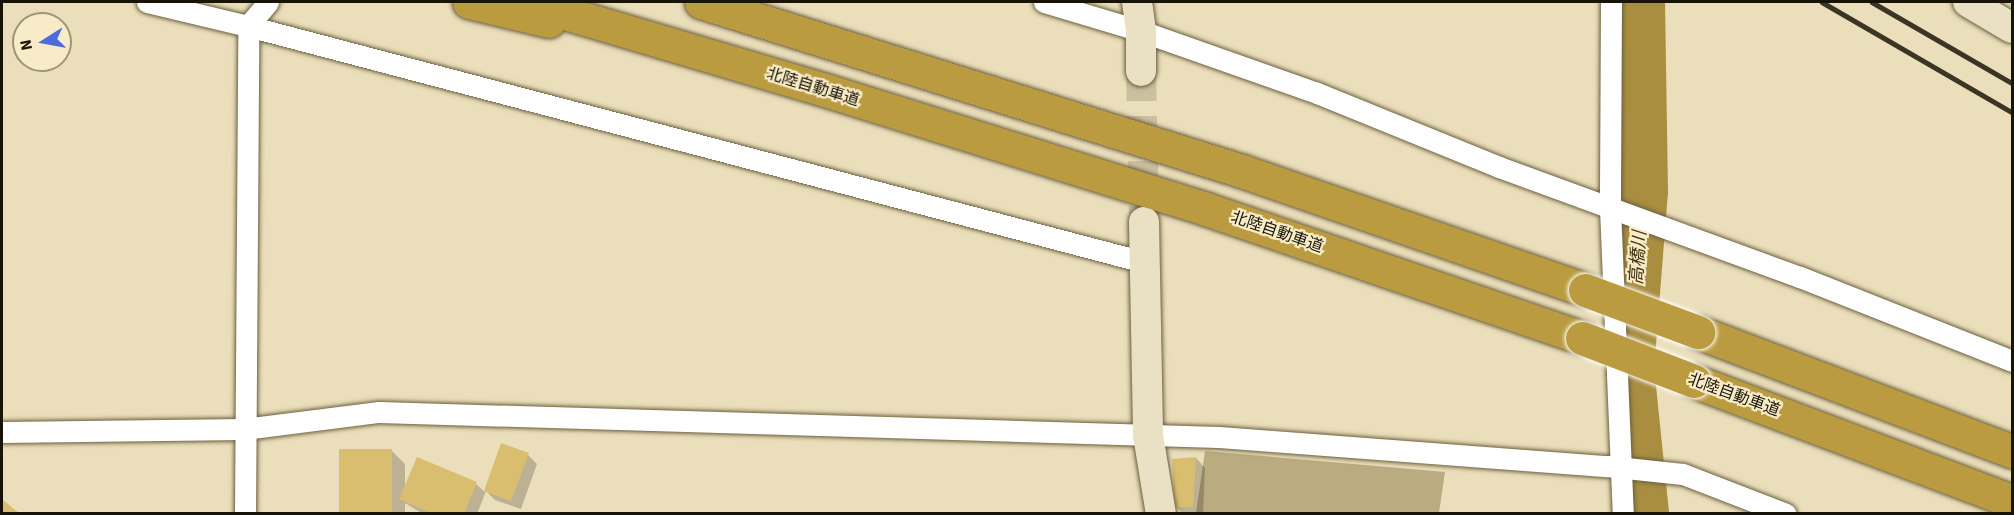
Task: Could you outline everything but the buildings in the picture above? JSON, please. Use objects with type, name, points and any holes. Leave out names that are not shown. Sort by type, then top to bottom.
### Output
[{"type":"highway","points":[[469,2],[828,91]]},
{"type":"highway","name":"北陸自動車道","points":[[528,2],[828,91],[1206,209],[1582,338],[2013,501]]},
{"type":"highway","points":[[701,2],[1242,171],[1585,290],[2013,452]]},
{"type":"highway","points":[[759,2],[1101,113],[1242,171]]},
{"type":"street","points":[[147,2],[248,26],[1144,262]]},
{"type":"street","points":[[245,513],[248,26],[268,2]]},
{"type":"street","points":[[1044,2],[1141,31],[1317,93],[1499,167],[1800,277],[2013,361]]},
{"type":"street","points":[[1137,2],[1141,31],[1141,71]]},
{"type":"street","points":[[1611,2],[1610,208],[1623,513]]},
{"type":"street","points":[[1968,2],[2013,28]]},
{"type":"street","points":[[1144,222],[1148,435],[1161,513]]},
{"type":"street","points":[[2,432],[244,429],[379,412],[1219,437],[1622,467],[1683,474],[1786,513]]},
{"type":"shaded area","points":[[1205,451],[1445,472],[1439,513],[1196,513]]},
{"type":"waterway","name":"高橋川","points":[[1641,2],[1644,191],[1630,368],[1645,514]]},
{"type":"tunnel","points":[[1141,71],[1144,213]]},
{"type":"railway","points":[[1822,2],[2012,112]]},
{"type":"railway","points":[[1872,2],[2012,83]]}]
